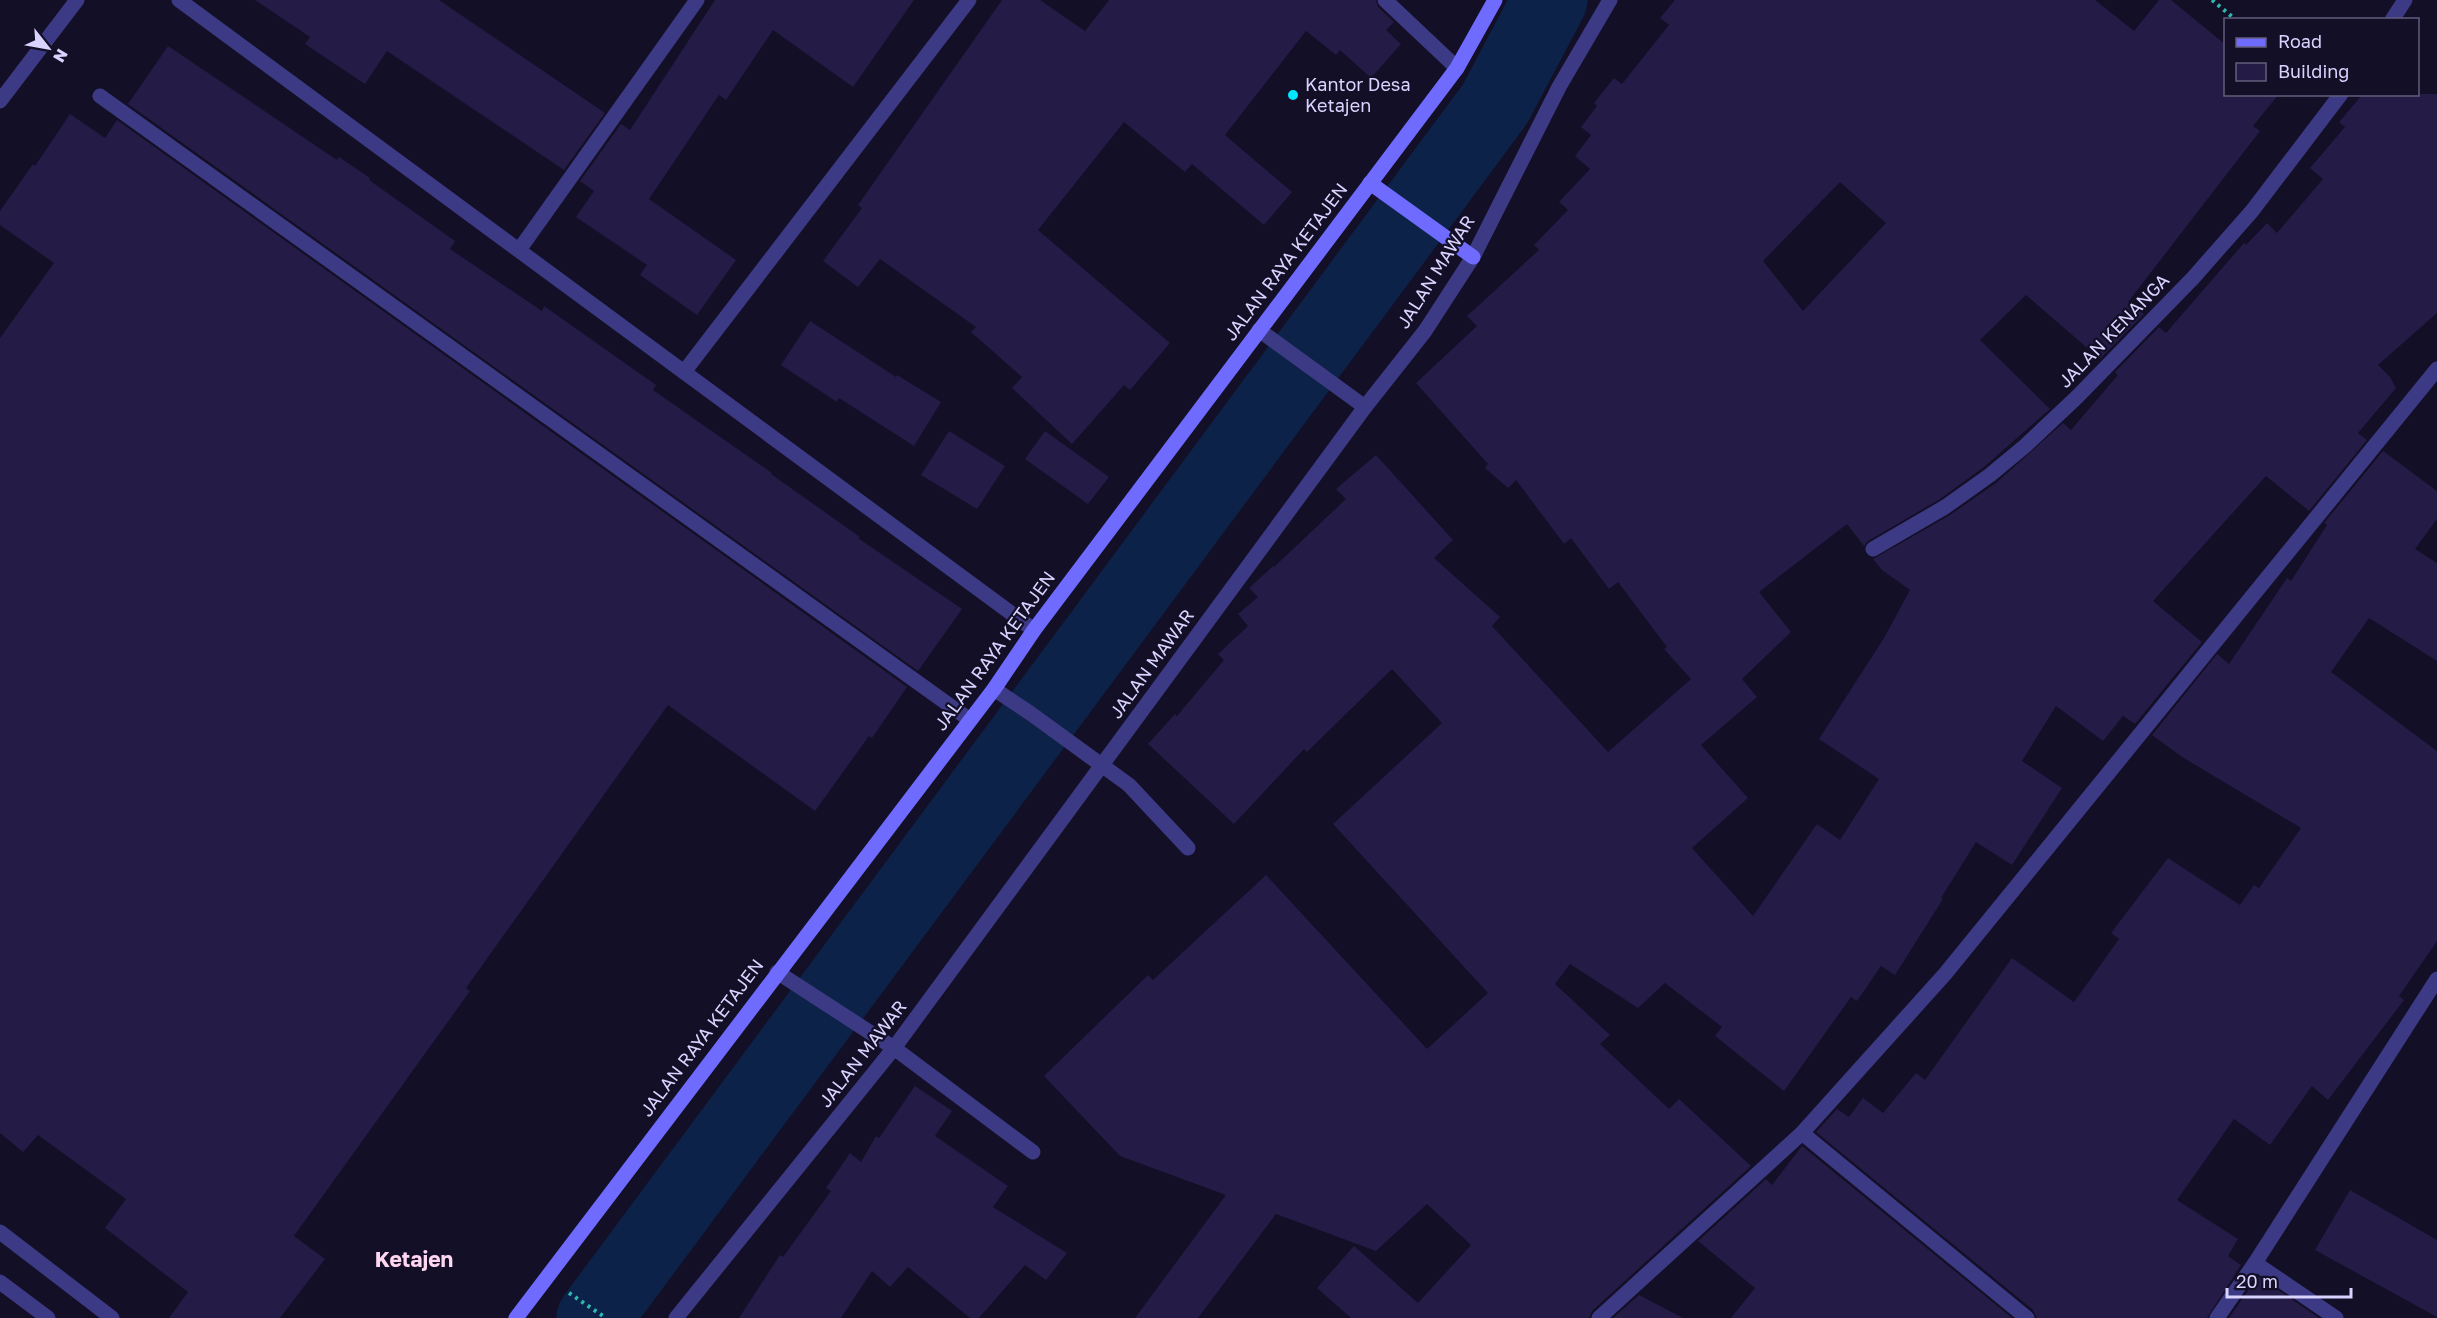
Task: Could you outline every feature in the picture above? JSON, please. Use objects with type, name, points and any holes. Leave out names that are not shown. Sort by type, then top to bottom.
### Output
[{"type":"street","points":[[0,101],[77,0]]},
{"type":"street","points":[[179,0],[1034,630]]},
{"type":"street","points":[[519,250],[697,0]]},
{"type":"street","points":[[684,372],[969,0]]},
{"type":"street","points":[[1385,0],[1457,68]]},
{"type":"street","name":"JALAN RAYA KETAJEN","points":[[516,1318],[994,689],[1034,630],[1457,68],[1495,0]]},
{"type":"street","name":"JALAN MAWAR","points":[[676,1318],[889,1045],[1359,402],[1425,331],[1473,257],[1559,87],[1610,0]]},
{"type":"street","points":[[2393,18],[2405,0]]},
{"type":"street","points":[[100,96],[970,720]]},
{"type":"street","name":"JALAN KENANGA","points":[[1873,549],[1945,507],[1990,475],[2077,397],[2185,286],[2252,211],[2339,96]]},
{"type":"street","points":[[1370,183],[1473,257]]},
{"type":"street","points":[[1259,330],[1359,402]]},
{"type":"street","points":[[1599,1318],[1802,1133],[1945,974],[2437,369]]},
{"type":"street","points":[[994,689],[1129,785],[1188,848]]},
{"type":"street","points":[[777,972],[889,1045],[1033,1152]]},
{"type":"street","points":[[2217,1318],[2255,1263],[2437,979]]},
{"type":"street","points":[[1802,1133],[2027,1318]]},
{"type":"street","points":[[0,1232],[112,1318]]},
{"type":"street","points":[[2255,1263],[2336,1318]]},
{"type":"street","points":[[0,1282],[48,1318]]},
{"type":"path","points":[[2212,0],[2234,18]]},
{"type":"path","points":[[575,1298],[606,1318]]},
{"type":"building","points":[[255,0],[439,0],[605,113],[564,170],[387,51],[365,84],[305,44],[310,37]]},
{"type":"building","points":[[715,0],[914,0],[853,87],[773,30],[726,100],[719,95],[649,199],[736,260],[697,315],[640,275],[647,265],[576,217],[594,191],[580,181],[621,124],[630,130]]},
{"type":"building","points":[[1002,0],[1040,0],[1085,31],[1109,0],[1376,0],[1378,7],[1394,22],[1386,30],[1401,44],[1371,78],[1340,50],[1336,55],[1306,31],[1225,135],[1292,192],[1264,225],[1192,164],[1185,172],[1124,122],[1038,230],[1170,343],[1130,390],[1124,385],[1072,444],[1012,388],[1022,377],[971,332],[976,327],[880,259],[858,287],[823,261],[862,208],[858,205]]},
{"type":"building","points":[[1675,0],[2095,0],[2134,31],[2159,0],[2171,0],[2224,43],[2224,96],[2277,96],[2253,126],[2260,131],[2128,302],[2144,314],[2100,359],[2026,295],[1980,340],[2050,409],[1984,467],[1940,499],[1868,541],[1864,546],[1847,524],[1759,592],[1791,632],[1742,679],[1757,697],[1701,745],[1748,798],[1692,848],[1753,916],[1817,824],[1840,840],[1879,779],[1819,739],[1884,638],[1910,590],[1882,570],[1873,559],[1950,515],[1996,483],[2063,423],[2071,430],[2118,375],[2115,372],[2159,327],[2166,333],[2244,243],[2246,245],[2267,223],[2277,233],[2323,179],[2310,168],[2345,127],[2339,122],[2361,96],[2437,94],[2437,313],[2378,365],[2390,377],[2396,388],[2358,433],[2367,440],[2309,511],[2266,476],[2153,601],[2202,642],[2135,724],[2123,716],[2103,741],[2056,706],[2022,761],[2062,788],[2012,865],[1976,842],[1895,975],[1881,966],[1857,1001],[1851,997],[1784,1091],[1715,1036],[1722,1027],[1665,983],[1638,1008],[1570,964],[1555,984],[1610,1035],[1600,1044],[1669,1109],[1679,1099],[1751,1166],[1592,1311],[1589,1318],[1351,1318],[1317,1288],[1354,1246],[1418,1303],[1471,1245],[1427,1204],[1376,1251],[1276,1214],[1198,1318],[1135,1318],[1226,1195],[1120,1156],[1044,1076],[1148,975],[1153,980],[1266,875],[1427,1049],[1488,993],[1333,824],[1442,723],[1392,669],[1307,752],[1304,749],[1234,824],[1148,744],[1175,714],[1177,716],[1224,660],[1218,654],[1248,626],[1238,614],[1258,597],[1249,588],[1346,499],[1336,489],[1376,455],[1453,540],[1434,558],[1500,617],[1492,626],[1608,752],[1691,679],[1664,649],[1667,647],[1618,582],[1609,589],[1571,538],[1564,544],[1516,480],[1508,488],[1485,468],[1488,464],[1416,383],[1477,326],[1467,316],[1539,250],[1534,245],[1568,210],[1559,202],[1590,169],[1575,156],[1591,135],[1581,127],[1597,106],[1594,103],[1614,78],[1622,84],[1669,25],[1660,18]],"holes":[[[1840,182],[1886,223],[1803,311],[1763,261]]]},
{"type":"building","points":[[168,46],[337,160],[339,157],[370,178],[369,180],[455,241],[450,249],[542,311],[544,306],[656,385],[653,390],[772,473],[860,537],[858,538],[962,609],[918,671],[128,104]]},
{"type":"building","points":[[70,114],[105,138],[117,120],[907,687],[872,738],[869,736],[815,811],[668,705],[466,988],[470,991],[294,1236],[325,1259],[280,1318],[169,1318],[188,1292],[105,1228],[126,1199],[38,1135],[23,1152],[0,1133],[0,338],[54,263],[0,225],[0,211],[33,164],[35,166]]},
{"type":"building","points":[[810,321],[896,377],[897,375],[941,402],[914,446],[839,398],[837,402],[781,365]]},
{"type":"building","points":[[949,431],[1005,466],[977,509],[921,475]]},
{"type":"building","points":[[1045,431],[1109,477],[1088,504],[1025,459]]},
{"type":"building","points":[[2383,451],[2437,491],[2437,519],[2415,549],[2437,563],[2437,661],[2369,618],[2331,672],[2437,751],[2437,941],[2399,996],[2404,1000],[2328,1100],[2312,1086],[2270,1145],[2234,1119],[2177,1200],[2238,1239],[2228,1256],[2241,1265],[2207,1318],[2037,1318],[2033,1310],[1816,1132],[1837,1109],[1849,1117],[1863,1098],[1883,1113],[1916,1073],[1925,1080],[2012,958],[2074,1002],[2119,939],[2111,933],[2168,858],[2240,905],[2254,885],[2259,888],[2301,828],[2182,757],[2152,735],[2217,654],[2229,664],[2287,578],[2291,581],[2327,525],[2324,523]]},
{"type":"building","points":[[915,1086],[952,1111],[935,1136],[1008,1186],[993,1207],[1067,1253],[1046,1280],[1025,1265],[979,1318],[970,1318],[908,1267],[890,1287],[872,1271],[841,1318],[739,1318],[780,1255],[783,1257],[831,1191],[826,1188],[850,1153],[861,1162],[876,1136],[879,1138]]},
{"type":"building","points":[[1802,1146],[2012,1318],[1731,1318],[1755,1288],[1698,1241],[1766,1179],[1772,1185]]},
{"type":"building","points":[[2350,1190],[2437,1240],[2437,1317],[2315,1250]]},
{"type":"building","points":[[2258,1276],[2319,1318],[2229,1318]]},
{"type":"building","points":[[1639,1295],[1683,1318],[1613,1318]]},
{"type":"waterway","points":[[594,1318],[1495,104],[1550,0]]},
{"type":"place","name":"Kantor Desa Ketajen","points":[[1293,95]]},
{"type":"district","name":"Ketajen","points":[[414,1260]]}]
